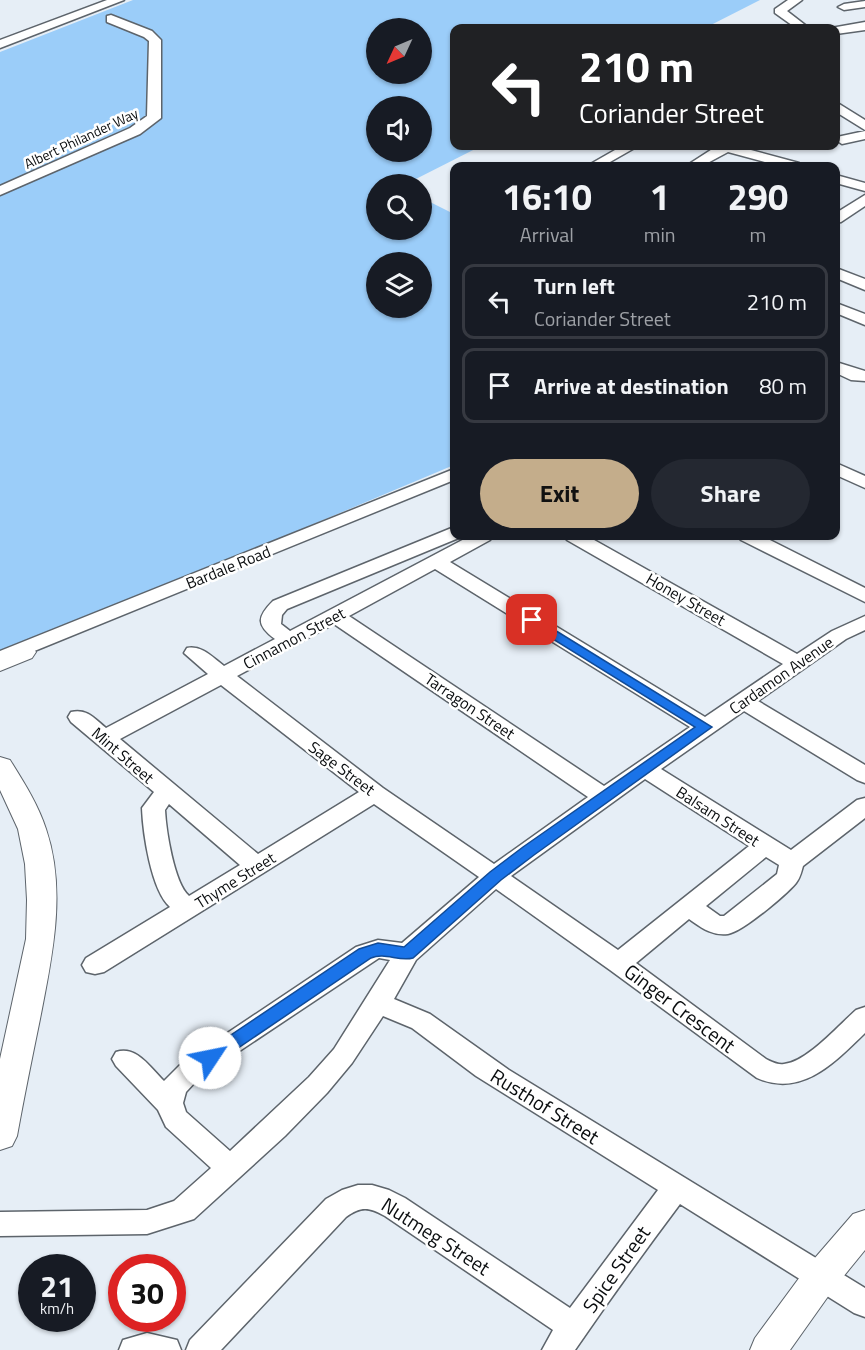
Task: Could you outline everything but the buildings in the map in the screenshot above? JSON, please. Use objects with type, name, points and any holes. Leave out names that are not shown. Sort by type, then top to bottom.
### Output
[{"type":"street","points":[[0,44],[118,0]]},
{"type":"street","points":[[796,0],[778,11],[797,24]]},
{"type":"street","points":[[844,8],[865,4]]},
{"type":"street","name":"Albert Philander Way","points":[[0,191],[135,131],[154,118],[155,40],[148,34],[111,19]]},
{"type":"street","points":[[840,29],[865,26]]},
{"type":"street","points":[[840,109],[865,126]]},
{"type":"street","points":[[842,140],[865,135]]},
{"type":"street","points":[[601,162],[624,150]]},
{"type":"street","points":[[700,162],[721,150]]},
{"type":"street","points":[[741,150],[781,162]]},
{"type":"street","points":[[840,180],[865,188]]},
{"type":"street","points":[[840,216],[865,199]]},
{"type":"street","points":[[840,275],[862,284]]},
{"type":"street","points":[[840,293],[862,284]]},
{"type":"street","points":[[840,310],[865,320]]},
{"type":"street","points":[[840,369],[857,376],[865,376]]},
{"type":"street","points":[[840,470],[859,480]]},
{"type":"street","name":"Bardale Road","points":[[8,658],[450,476]]},
{"type":"street","points":[[840,487],[859,480]]},
{"type":"street","points":[[289,640],[272,627],[270,621],[272,613],[280,606],[450,535]]},
{"type":"street","name":"Cinnamon Street","points":[[105,738],[475,540]]},
{"type":"street","name":"Honey Street","points":[[581,540],[797,663]]},
{"type":"street","points":[[757,540],[837,583],[865,607]]},
{"type":"street","points":[[435,561],[705,727]]},
{"type":"street","name":"Cardamon Avenue","points":[[0,1224],[155,1221],[184,1210],[231,1169],[318,1085],[343,1056],[377,1005],[407,953],[495,876],[604,796],[839,635],[865,607]]},
{"type":"street","name":"Tarragon Street","points":[[335,616],[604,796]]},
{"type":"street","name":"Sage Street","points":[[194,653],[375,793],[495,876]]},
{"type":"street","points":[[743,701],[865,775]]},
{"type":"street","name":"Mint Street","points":[[79,717],[257,866]]},
{"type":"street","points":[[0,766],[32,828],[39,864],[42,900],[41,939],[0,1136]]},
{"type":"street","name":"Balsam Street","points":[[645,769],[792,862]]},
{"type":"street","name":"Mint Street","points":[[167,792],[153,808],[154,826],[170,891],[188,909]]},
{"type":"street","name":"Thyme Street","points":[[95,965],[375,793]]},
{"type":"street","points":[[689,907],[715,925],[729,925],[785,880],[789,875],[792,862],[865,806]]},
{"type":"street","points":[[619,963],[765,846]]},
{"type":"street","name":"Ginger Crescent","points":[[495,876],[619,963],[757,1066],[781,1076],[796,1073],[808,1067],[865,1017]]},
{"type":"street","points":[[169,1103],[175,1086],[190,1071],[365,954],[378,949],[407,953]]},
{"type":"street","name":"Rusthof Street","points":[[377,1005],[411,1013],[458,1050],[513,1087],[865,1304]]},
{"type":"street","points":[[125,1059],[169,1103],[177,1119],[231,1169]]},
{"type":"street","name":"Spice Street","points":[[566,1339],[619,1262],[676,1188]]},
{"type":"street","name":"Nutmeg Street","points":[[201,1350],[336,1208],[358,1195],[372,1196],[395,1207],[566,1339]]},
{"type":"street","points":[[768,1350],[821,1277],[865,1225]]},
{"type":"street","points":[[134,1350],[154,1347],[166,1350]]},
{"type":"shaded area","points":[[133,0],[760,0],[713,24],[450,24],[450,150],[473,150],[426,174],[366,174],[366,240],[432,240],[432,203],[450,212],[450,467],[114,608],[0,652],[0,52]]},
{"type":"route","points":[[210,1058],[370,951],[387,949],[407,953],[495,876],[604,796],[705,727],[532,620]]}]
